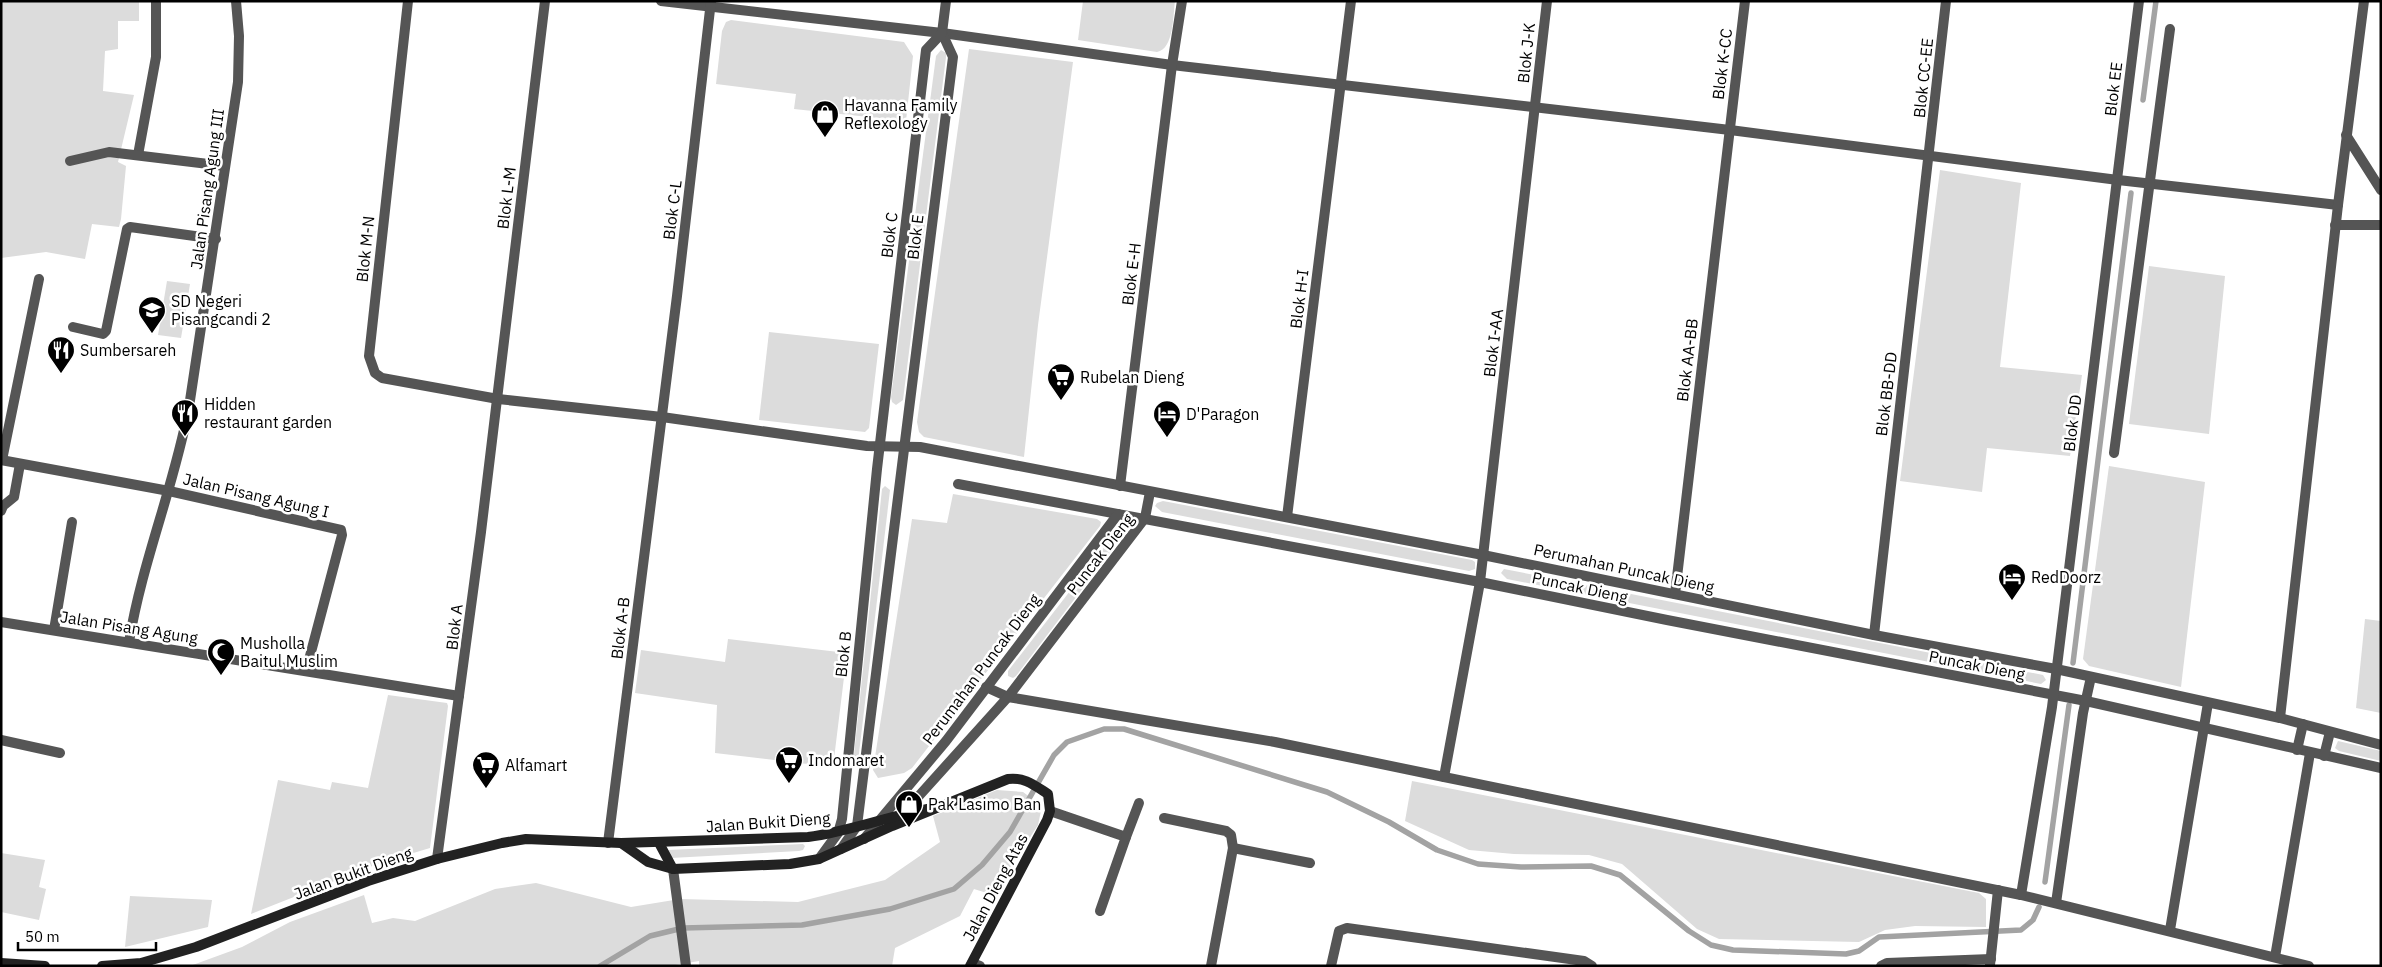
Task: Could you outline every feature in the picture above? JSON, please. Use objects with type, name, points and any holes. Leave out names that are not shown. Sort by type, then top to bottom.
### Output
[{"type":"street","points":[[138,155],[156,57],[156,1]]},
{"type":"street","name":"Jalan Pisang Agung III","points":[[129,642],[139,590],[169,491],[190,407],[238,82],[239,36],[236,1]]},
{"type":"street","name":"Blok M-N","points":[[408,1],[387,178],[369,356],[371,366],[376,373],[388,379],[498,399]]},
{"type":"street","name":"Blok L-M","points":[[498,399],[545,1]]},
{"type":"street","points":[[661,1],[710,4],[942,33],[1172,65],[1730,130],[2129,182],[2338,205]]},
{"type":"street","points":[[942,33],[946,1]]},
{"type":"street","name":"Blok E-H","points":[[1120,486],[1172,65],[1182,1]]},
{"type":"street","name":"Blok H-I","points":[[1287,517],[1351,1]]},
{"type":"street","name":"Blok J-K","points":[[1535,108],[1547,1]]},
{"type":"street","name":"Blok K-CC","points":[[1730,130],[1745,1]]},
{"type":"street","name":"Blok CC-EE","points":[[1929,157],[1946,1]]},
{"type":"street","name":"Blok EE","points":[[2118,180],[2139,1]]},
{"type":"street","points":[[2280,718],[2335,226],[2364,1]]},
{"type":"street","name":"Blok C-L","points":[[662,417],[710,4]]},
{"type":"street","points":[[2114,453],[2170,29]]},
{"type":"street","name":"Blok C","points":[[880,446],[926,50],[942,33]]},
{"type":"street","name":"Blok E","points":[[857,826],[953,57],[942,33]]},
{"type":"street","name":"Blok I-AA","points":[[1444,777],[1484,555],[1535,108]]},
{"type":"street","name":"Blok AA-BB","points":[[1675,594],[1730,130]]},
{"type":"street","points":[[2346,135],[2381,190]]},
{"type":"street","points":[[70,161],[101,153],[138,155],[225,166]]},
{"type":"street","name":"Blok BB-DD","points":[[1874,635],[1929,157]]},
{"type":"street","name":"Blok DD","points":[[2021,895],[2053,695],[2118,180]]},
{"type":"street","points":[[2335,226],[2381,225]]},
{"type":"street","points":[[73,327],[103,334],[106,331],[127,229],[130,227],[216,239]]},
{"type":"street","points":[[39,279],[2,460],[169,491]]},
{"type":"street","name":"Perumahan Puncak Dieng","points":[[498,399],[662,417],[880,446],[920,447],[1484,555],[1874,635],[2056,669],[2280,718],[2381,745]]},
{"type":"street","name":"Blok A","points":[[437,859],[498,399]]},
{"type":"street","name":"Blok A-B","points":[[608,843],[662,417]]},
{"type":"street","name":"Blok B","points":[[819,859],[838,833],[842,819],[880,446]]},
{"type":"street","points":[[1,511],[3,506],[14,497],[20,464]]},
{"type":"street","points":[[958,484],[1145,518],[1150,492]]},
{"type":"street","name":"Jalan Pisang Agung I","points":[[169,491],[340,530],[342,535],[306,671]]},
{"type":"street","name":"Perumahan Puncak Dieng","points":[[864,839],[878,820],[900,798],[1118,514]]},
{"type":"street","name":"Puncak Dieng","points":[[892,826],[1008,697],[1145,518],[2086,701],[2381,768]]},
{"type":"street","points":[[54,630],[72,522]]},
{"type":"street","name":"Jalan Pisang Agung","points":[[1,622],[459,696]]},
{"type":"street","points":[[2056,903],[2091,677]]},
{"type":"street","points":[[986,687],[1008,697],[1275,742],[1998,890],[2170,930],[2309,966]]},
{"type":"street","points":[[2170,930],[2208,703]]},
{"type":"street","points":[[2297,750],[2303,724]]},
{"type":"street","points":[[2324,756],[2330,732]]},
{"type":"street","points":[[1,740],[60,753]]},
{"type":"street","points":[[2275,957],[2310,753]]},
{"type":"street","points":[[621,843],[648,862],[673,869],[790,864],[819,859],[938,807],[1008,779],[1018,778],[1028,781],[1048,794],[1050,811],[1126,837]]},
{"type":"street","points":[[1100,911],[1139,803]]},
{"type":"street","name":"Jalan Bukit Dieng","points":[[102,966],[140,963],[196,947],[368,881],[437,859],[526,839],[608,843],[773,839],[838,833],[904,813],[938,807]]},
{"type":"street","name":"Jalan Dieng Atas","points":[[974,965],[1050,811]]},
{"type":"street","points":[[1164,818],[1226,831],[1230,834],[1233,848],[1211,966]]},
{"type":"street","points":[[841,850],[857,826]]},
{"type":"street","points":[[659,843],[673,869],[686,964]]},
{"type":"street","points":[[1233,848],[1310,863]]},
{"type":"street","points":[[1881,966],[1887,963],[1991,958],[1998,890]]},
{"type":"street","points":[[1331,966],[1339,931],[1348,928],[1584,961],[1592,966]]},
{"type":"street","points":[[1,963],[45,966]]},
{"type":"shaded area","points":[[1,1],[139,1],[139,21],[118,21],[118,49],[105,51],[103,91],[134,95],[118,162],[126,166],[121,219],[119,227],[92,224],[85,259],[46,252],[1,258]]},
{"type":"shaded area","points":[[1083,1],[1175,1],[1172,31],[1167,45],[1163,50],[1157,52],[1078,40]]},
{"type":"shaded area","points":[[731,20],[904,42],[913,56],[906,121],[794,109],[796,94],[716,84],[722,31],[726,22]]},
{"type":"shaded area","points":[[969,49],[1073,62],[1038,325],[1024,457],[924,437],[919,432],[917,422]]},
{"type":"shaded area","points":[[941,50],[946,53],[946,57],[903,400],[896,405],[892,402],[891,397],[936,56]]},
{"type":"shaded area","points":[[1940,170],[2021,183],[2000,367],[2082,375],[2070,456],[1987,448],[1982,492],[1900,481]]},
{"type":"shaded area","points":[[2149,266],[2225,276],[2209,434],[2129,424]]},
{"type":"shaded area","points":[[167,281],[190,284],[181,338],[158,335]]},
{"type":"shaded area","points":[[769,332],[879,344],[869,428],[865,432],[759,420]]},
{"type":"shaded area","points":[[2109,466],[2205,482],[2181,687],[2089,666],[2083,659]]},
{"type":"shaded area","points":[[885,486],[890,490],[858,762],[853,764],[882,489]]},
{"type":"shaded area","points":[[953,494],[1097,519],[1101,522],[1100,526],[912,768],[904,773],[878,778],[873,770],[912,519],[947,523]]},
{"type":"shaded area","points":[[1163,501],[1472,560],[1475,562],[1475,569],[1469,571],[1162,512],[1155,506]]},
{"type":"shaded area","points":[[1125,520],[1132,520],[1131,525],[1016,676],[1013,678],[1008,676],[1008,671]]},
{"type":"shaded area","points":[[1504,569],[2043,675],[2046,680],[2041,684],[1507,579],[1501,573]]},
{"type":"shaded area","points":[[2365,619],[2381,621],[2381,713],[2356,708]]},
{"type":"shaded area","points":[[728,639],[847,653],[833,767],[715,753],[717,705],[635,693],[641,650],[725,662]]},
{"type":"shaded area","points":[[388,695],[447,703],[448,706],[430,848],[380,863],[251,914],[278,780],[330,790],[332,782],[368,788]]},
{"type":"shaded area","points":[[2338,741],[2381,751],[2381,761],[2339,751],[2335,748]]},
{"type":"shaded area","points":[[1412,781],[1979,893],[1986,899],[1986,927],[1915,926],[1885,930],[1859,942],[1719,939],[1697,929],[1622,864],[1589,855],[1514,854],[1469,850],[1405,821]]},
{"type":"shaded area","points":[[997,790],[1023,792],[1042,806],[1038,825],[993,895],[974,889],[960,916],[895,948],[892,966],[699,966],[699,961],[669,966],[190,966],[242,947],[290,922],[364,895],[372,923],[393,918],[415,921],[495,889],[536,883],[631,907],[680,899],[798,902],[885,880],[940,842],[933,816]]},
{"type":"shaded area","points":[[803,844],[805,846],[803,850],[799,851],[671,858],[668,850]]},
{"type":"shaded area","points":[[1,853],[45,860],[39,887],[46,889],[39,920],[1,912]]},
{"type":"shaded area","points":[[130,896],[212,900],[208,927],[125,947]]},
{"type":"waterway","points":[[2143,100],[2156,1]]},
{"type":"waterway","points":[[2073,663],[2131,193]]},
{"type":"waterway","points":[[2045,882],[2069,705]]},
{"type":"waterway","points":[[600,966],[650,936],[683,928],[802,925],[890,909],[954,889],[982,865],[1010,832],[1054,755],[1067,742],[1104,729],[1124,729],[1327,792],[1389,822],[1437,850],[1478,864],[1521,867],[1591,866],[1620,875],[1689,931],[1711,945],[1733,950],[1846,954],[1859,951],[1879,937],[2021,930],[2033,920],[2039,907]]},
{"type":"place","name":"Havanna Family Reflexology","points":[[825,138]]},
{"type":"place","name":"SD Negeri Pisangcandi 2","points":[[152,334]]},
{"type":"place","name":"Sumbersareh","points":[[61,374]]},
{"type":"place","name":"Rubelan Dieng","points":[[1061,401]]},
{"type":"place","name":"Hidden restaurant garden","points":[[185,437]]},
{"type":"place","name":"D'Paragon","points":[[1167,438]]},
{"type":"place","name":"RedDoorz","points":[[2012,601]]},
{"type":"place","name":"Musholla Baitul Muslim","points":[[221,676]]},
{"type":"place","name":"Indomaret","points":[[789,784]]},
{"type":"place","name":"Alfamart","points":[[486,789]]},
{"type":"place","name":"Pak Lasimo Ban","points":[[909,828]]}]
